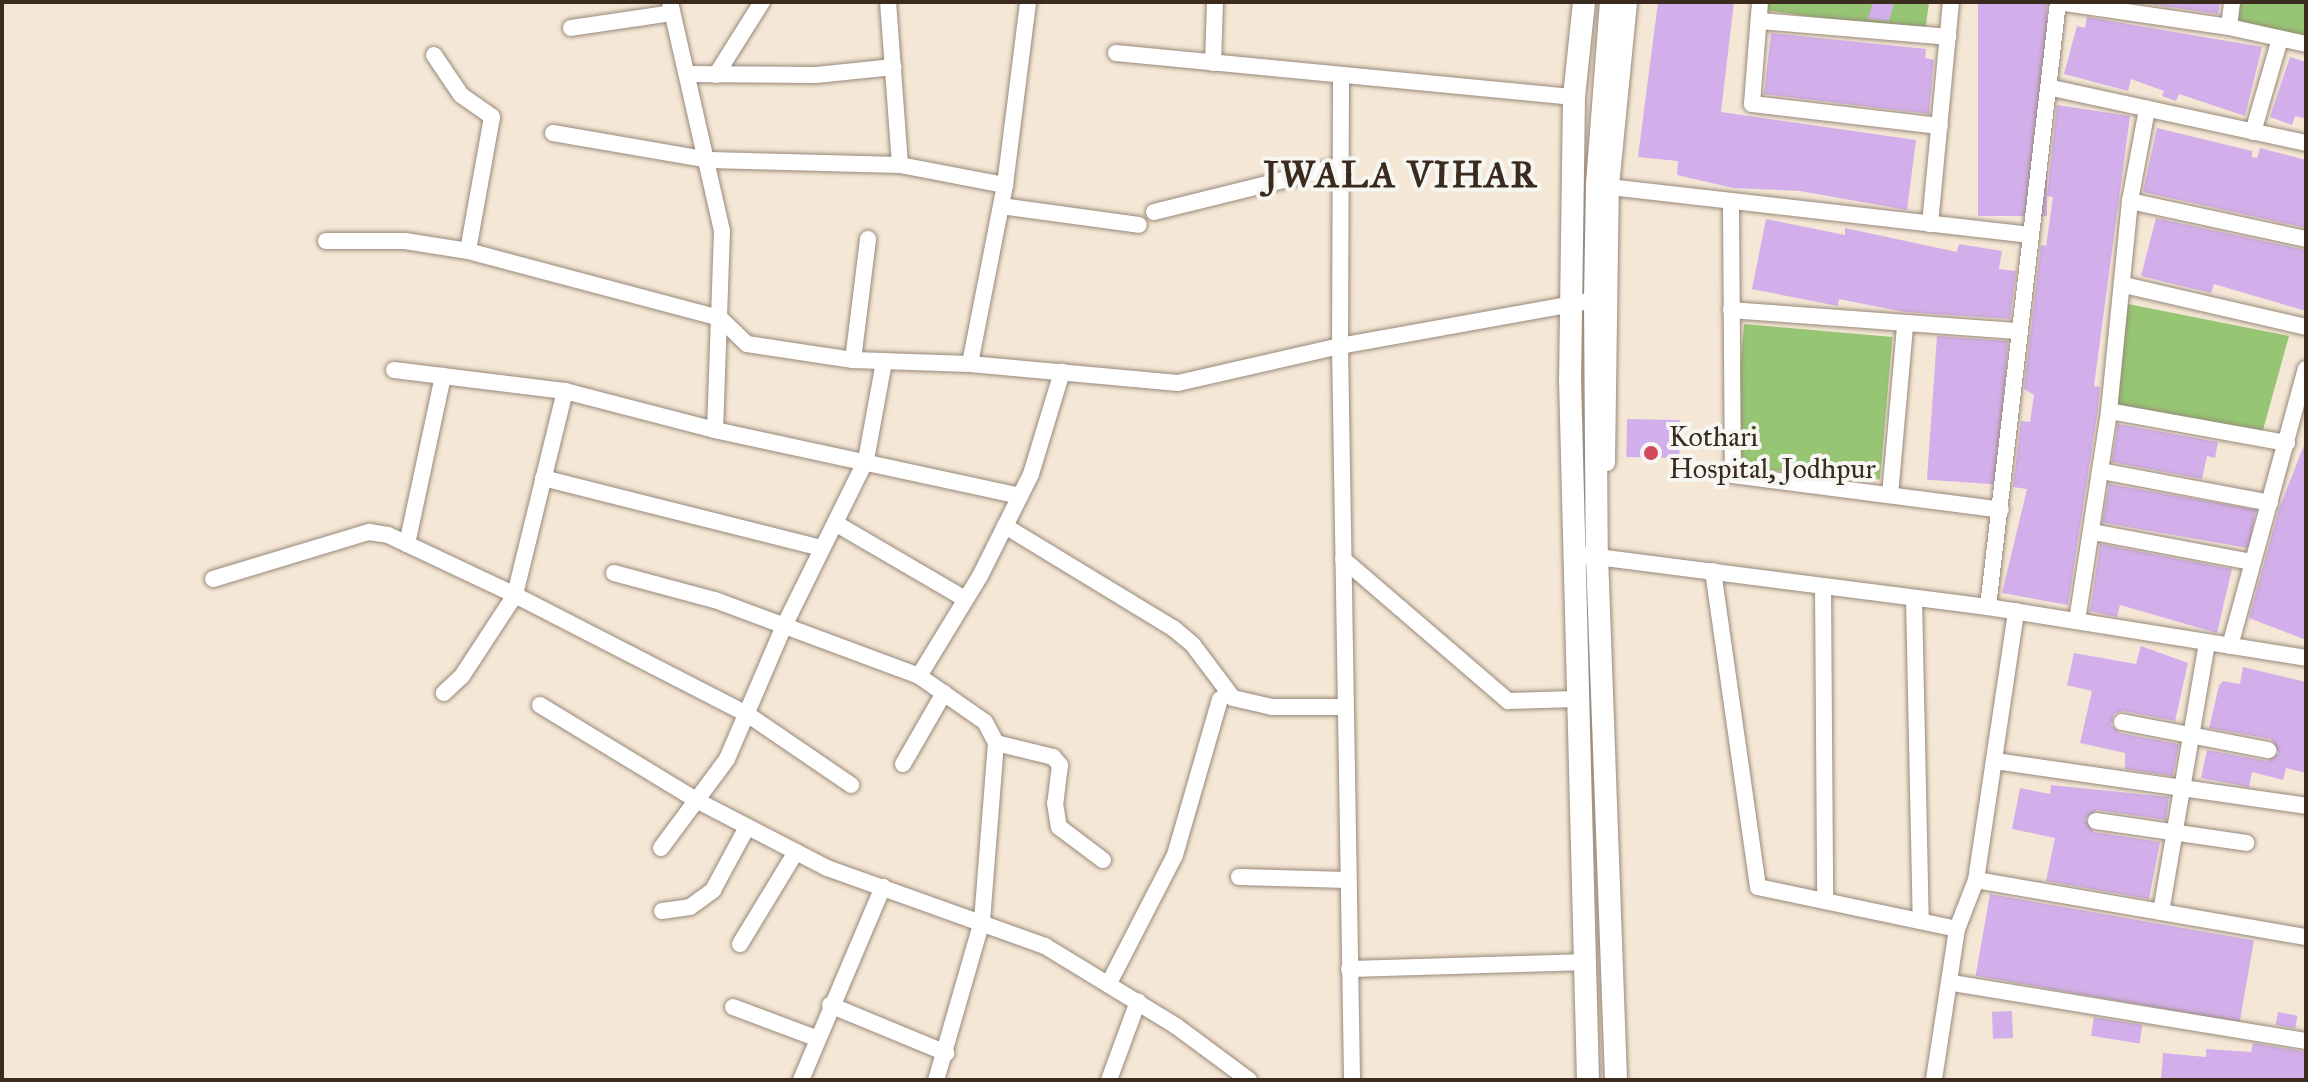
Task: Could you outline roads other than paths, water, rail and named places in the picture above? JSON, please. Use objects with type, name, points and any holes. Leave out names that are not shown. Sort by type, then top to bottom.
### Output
[{"type":"main road","points":[[1584,2],[1574,97],[1572,301],[1581,962],[1588,1080]]},
{"type":"main road","points":[[1611,2],[1604,186],[1595,300],[1616,1080]]},
{"type":"street","points":[[716,75],[762,2]]},
{"type":"street","points":[[888,2],[900,165]]},
{"type":"street","points":[[970,364],[1005,185],[1028,2]]},
{"type":"street","points":[[1213,63],[1215,2]]},
{"type":"street","points":[[1601,556],[1604,186],[1629,2]]},
{"type":"street","points":[[1760,2],[1752,104],[1940,126]]},
{"type":"street","points":[[1930,224],[1951,2]]},
{"type":"street","points":[[1988,607],[2029,235],[2052,88],[2058,2],[2146,8],[2306,44]]},
{"type":"street","points":[[2229,27],[2232,2]]},
{"type":"street","points":[[571,28],[671,7],[709,160],[722,231],[715,430]]},
{"type":"street","points":[[1759,21],[1948,37]]},
{"type":"street","points":[[2253,132],[2280,39]]},
{"type":"street","points":[[1116,53],[1574,97]]},
{"type":"street","points":[[434,55],[461,95],[492,117],[468,251]]},
{"type":"street","points":[[688,74],[816,75],[894,67]]},
{"type":"street","points":[[1341,77],[1340,346],[1352,1080]]},
{"type":"street","points":[[2052,88],[2306,143]]},
{"type":"street","points":[[2077,621],[2093,532],[2109,411],[2130,201],[2147,109]]},
{"type":"street","points":[[553,133],[709,160],[900,165],[1005,185]]},
{"type":"street","points":[[1154,212],[1340,166]]},
{"type":"street","points":[[1604,186],[1731,204],[2029,235]]},
{"type":"street","points":[[2130,201],[2306,239]]},
{"type":"street","points":[[1731,204],[1733,475],[2001,510]]},
{"type":"street","points":[[1001,206],[1139,225]]},
{"type":"street","points":[[853,360],[868,239]]},
{"type":"street","points":[[326,241],[405,241],[468,251],[720,318],[747,344],[853,360],[970,364],[1186,381],[1340,346],[1572,301],[1595,300]]},
{"type":"street","points":[[2124,285],[2306,327]]},
{"type":"street","points":[[1731,310],[1905,326],[2018,331]]},
{"type":"street","points":[[1890,495],[1905,326]]},
{"type":"street","points":[[661,848],[727,759],[784,626],[866,460],[884,362]]},
{"type":"street","points":[[2230,646],[2306,369]]},
{"type":"street","points":[[394,370],[565,391],[715,430],[866,460],[1020,496]]},
{"type":"street","points":[[919,676],[965,599],[1020,496],[1062,372]]},
{"type":"street","points":[[407,544],[443,376]]},
{"type":"street","points":[[444,693],[462,676],[515,595],[565,391]]},
{"type":"street","points":[[2109,411],[2287,443]]},
{"type":"street","points":[[2101,471],[2270,503]]},
{"type":"street","points":[[543,478],[822,548]]},
{"type":"street","points":[[835,523],[965,599]]},
{"type":"street","points":[[1005,526],[1173,628],[1193,645],[1226,698],[1252,705],[1345,707]]},
{"type":"street","points":[[213,579],[369,532],[407,544],[515,595],[747,714],[851,785]]},
{"type":"street","points":[[2093,532],[2252,562]]},
{"type":"street","points":[[1574,554],[1988,607],[2306,658]]},
{"type":"street","points":[[1343,559],[1508,701],[1576,699]]},
{"type":"street","points":[[1713,571],[1758,887],[1957,929]]},
{"type":"street","points":[[614,573],[715,600],[919,676],[985,722],[996,743],[982,921],[936,1080]]},
{"type":"street","points":[[1823,586],[1825,901]]},
{"type":"street","points":[[1914,598],[1921,921]]},
{"type":"street","points":[[1934,1080],[1952,983],[1957,929],[1976,880],[2016,611]]},
{"type":"street","points":[[2161,912],[2207,643]]},
{"type":"street","points":[[903,764],[944,693]]},
{"type":"street","points":[[1109,982],[1175,855],[1226,698]]},
{"type":"street","points":[[540,705],[696,800],[796,852],[883,887],[982,921],[1109,982],[1249,1080]]},
{"type":"street","points":[[2122,722],[2268,750]]},
{"type":"street","points":[[996,743],[1053,757],[1060,765],[1055,803],[1059,827],[1103,860]]},
{"type":"street","points":[[1995,761],[2182,785],[2306,806]]},
{"type":"street","points":[[2096,821],[2246,843]]},
{"type":"street","points":[[662,911],[690,907],[713,890],[747,827]]},
{"type":"street","points":[[740,944],[796,852]]},
{"type":"street","points":[[1239,877],[1348,880]]},
{"type":"street","points":[[1976,880],[2306,937]]},
{"type":"street","points":[[801,1080],[830,1005],[883,887]]},
{"type":"street","points":[[1349,969],[1581,962]]},
{"type":"street","points":[[1952,983],[2306,1041]]},
{"type":"street","points":[[1109,1080],[1138,1001]]},
{"type":"street","points":[[830,1005],[946,1053]]},
{"type":"street","points":[[733,1007],[816,1038]]},
{"type":"place","name":"Kothari Hospital, Jodhpur","points":[[1651,453]]},
{"type":"district","name":"JWALA VIHAR","points":[[1401,176]]}]
